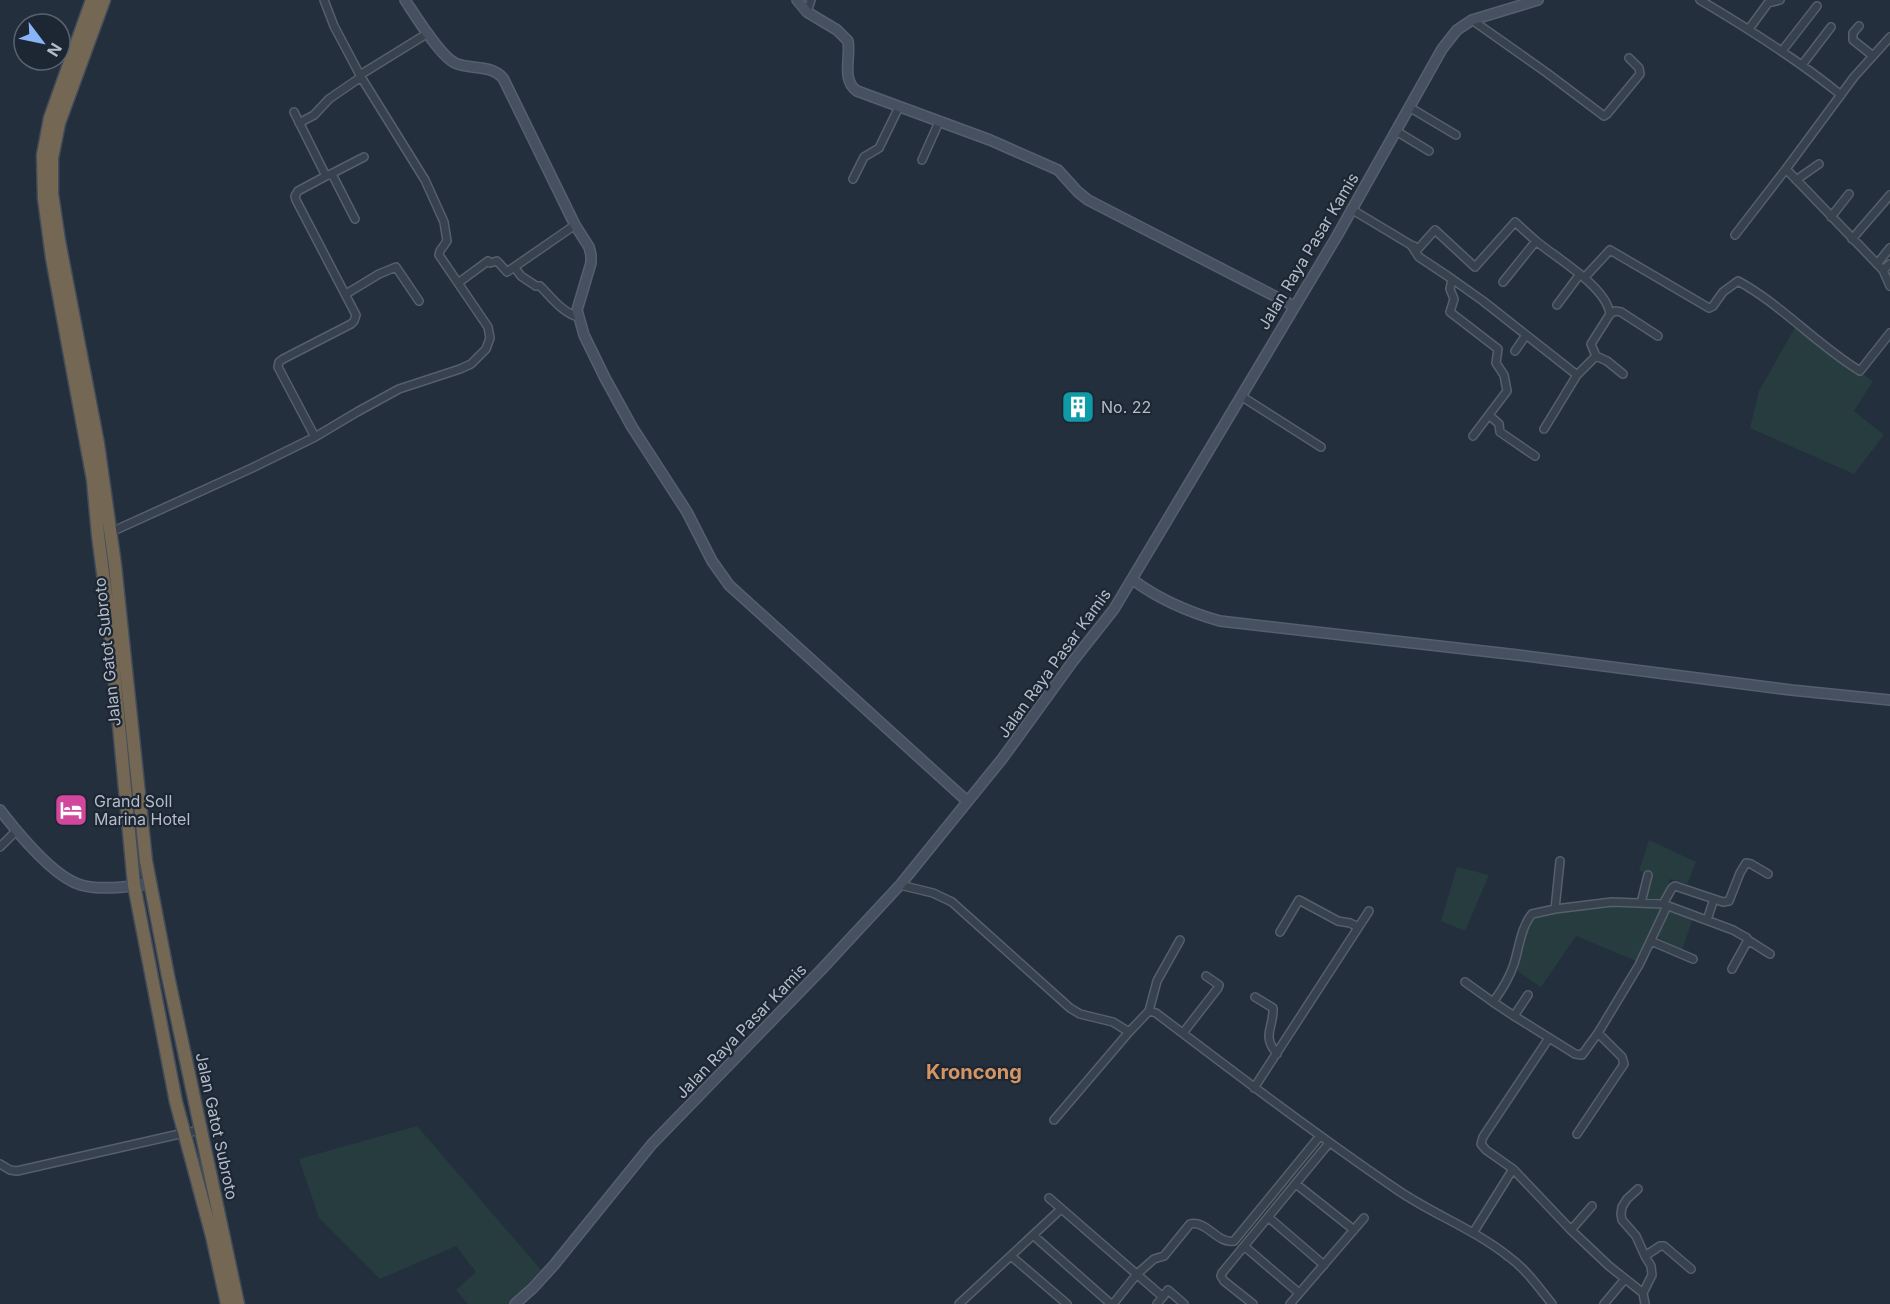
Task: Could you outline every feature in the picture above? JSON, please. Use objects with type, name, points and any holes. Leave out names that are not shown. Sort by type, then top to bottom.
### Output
[{"type":"highway","name":"Jalan Gatot Subroto","points":[[92,0],[50,118],[43,155],[44,198],[67,304],[85,407],[98,444],[111,631],[134,885],[176,1102],[212,1236],[227,1304]]},
{"type":"highway","name":"Jalan Gatot Subroto","points":[[57,257],[52,194],[52,158],[59,123],[104,0]]},
{"type":"highway","name":"Jalan Gatot Subroto","points":[[104,534],[115,565],[132,739],[150,884],[238,1304]]},
{"type":"street","points":[[104,534],[252,468],[315,437],[391,393],[411,384],[460,369],[480,356],[486,349],[490,338],[488,327],[439,255],[447,241],[446,230],[425,180],[361,76],[330,19],[324,0]]},
{"type":"street","points":[[405,0],[443,54],[452,62],[484,68],[503,78],[589,247],[591,263],[579,301],[578,317],[584,334],[632,427],[687,512],[720,574],[729,585],[967,801]]},
{"type":"street","points":[[797,0],[807,12],[837,30],[848,41],[848,79],[851,87],[1005,146],[1058,170],[1088,200],[1294,306]]},
{"type":"street","points":[[807,12],[811,0]]},
{"type":"street","name":"Jalan Raya Pasar Kamis","points":[[515,1304],[554,1265],[652,1144],[900,885],[1002,759],[1133,580],[1351,209],[1442,49],[1457,30],[1472,20],[1535,0]]},
{"type":"street","points":[[1700,0],[1749,28],[1841,95]]},
{"type":"street","points":[[1749,28],[1768,3],[1780,0]]},
{"type":"street","points":[[1782,51],[1817,6]]},
{"type":"street","points":[[1472,20],[1604,116],[1640,74],[1639,68],[1629,58]]},
{"type":"street","points":[[1859,26],[1853,33],[1853,40],[1873,56]]},
{"type":"street","points":[[1802,65],[1831,27]]},
{"type":"street","points":[[299,123],[314,115],[329,99],[361,76],[428,33]]},
{"type":"street","points":[[1735,236],[1841,95],[1890,37]]},
{"type":"street","points":[[853,179],[864,157],[879,148],[899,107]]},
{"type":"street","points":[[1409,107],[1456,135]]},
{"type":"street","points":[[294,112],[355,219]]},
{"type":"street","points":[[922,160],[939,122]]},
{"type":"street","points":[[1396,131],[1429,152]]},
{"type":"street","points":[[315,437],[278,364],[283,359],[353,323],[356,315],[296,197],[298,191],[364,157]]},
{"type":"street","points":[[1796,180],[1819,164]]},
{"type":"street","points":[[1786,169],[1883,270],[1890,286]]},
{"type":"street","points":[[1830,217],[1849,194]]},
{"type":"street","points":[[1852,239],[1890,195]]},
{"type":"street","points":[[1351,209],[1412,244],[1418,250],[1435,230],[1475,267],[1515,222],[1536,241],[1583,276],[1604,302],[1610,314]]},
{"type":"street","points":[[1351,209],[1410,245],[1423,260],[1483,301],[1577,375]]},
{"type":"street","points":[[458,283],[488,261],[490,263],[497,261],[507,272],[576,225]]},
{"type":"street","points":[[1503,282],[1536,241]]},
{"type":"street","points":[[1876,264],[1890,248]]},
{"type":"street","points":[[1557,305],[1610,250],[1708,308],[1713,306],[1731,284],[1741,282],[1842,360],[1860,371],[1890,333]]},
{"type":"street","points":[[1883,270],[1890,264]]},
{"type":"street","points":[[346,294],[379,274],[396,267],[419,301]]},
{"type":"street","points":[[515,268],[521,276],[536,286],[540,286],[563,310],[578,317]]},
{"type":"street","points":[[1452,279],[1450,289],[1454,298],[1450,312],[1498,350],[1496,363],[1504,375],[1507,391],[1473,436]]},
{"type":"street","points":[[1623,374],[1596,356],[1592,344],[1610,314],[1615,311],[1621,312],[1658,336]]},
{"type":"street","points":[[1515,351],[1526,335]]},
{"type":"street","points":[[1544,429],[1577,375],[1596,356]]},
{"type":"street","points":[[1240,396],[1321,447]]},
{"type":"street","points":[[1489,415],[1498,424],[1500,432],[1535,456]]},
{"type":"street","points":[[1133,580],[1164,600],[1190,612],[1220,621],[1890,700]]},
{"type":"street","points":[[0,810],[41,858],[78,885],[94,887],[150,884]]},
{"type":"street","points":[[0,847],[16,831]]},
{"type":"street","points":[[1555,909],[1560,861]]},
{"type":"street","points":[[1465,982],[1514,1016],[1580,1056],[1598,1033],[1639,965],[1672,888],[1675,886],[1723,902],[1729,901],[1744,864],[1749,863],[1768,874]]},
{"type":"street","points":[[1641,903],[1648,874]]},
{"type":"street","points":[[900,885],[933,893],[952,902],[1070,1008],[1080,1014],[1113,1022],[1129,1032]]},
{"type":"street","points":[[1707,920],[1714,899]]},
{"type":"street","points":[[1280,932],[1299,900],[1338,921],[1358,927]]},
{"type":"street","points":[[1493,1002],[1509,976],[1528,918],[1534,912],[1612,902],[1665,905],[1733,930],[1770,954]]},
{"type":"street","points":[[1254,1088],[1369,911]]},
{"type":"street","points":[[1054,1120],[1149,1011],[1157,981],[1180,940]]},
{"type":"street","points":[[1731,969],[1748,940]]},
{"type":"street","points":[[1651,941],[1693,959]]},
{"type":"street","points":[[1183,1033],[1218,988],[1217,984],[1206,976]]},
{"type":"street","points":[[1514,1016],[1528,995]]},
{"type":"street","points":[[1256,997],[1273,1008],[1268,1042],[1277,1054]]},
{"type":"street","points":[[1149,1011],[1156,1013],[1329,1143],[1417,1203],[1473,1233],[1510,1257],[1552,1304]]},
{"type":"street","points":[[1577,1134],[1624,1064],[1623,1057],[1598,1033]]},
{"type":"street","points":[[1549,1038],[1481,1140],[1482,1147],[1513,1169],[1571,1230],[1625,1280],[1643,1293],[1646,1304]]},
{"type":"street","points":[[0,1164],[17,1171],[202,1130]]},
{"type":"street","points":[[1034,1236],[1112,1304],[1137,1274],[1154,1259],[1164,1256],[1192,1224],[1201,1225],[1224,1240],[1234,1241],[1320,1136]]},
{"type":"street","points":[[1253,1304],[1224,1281],[1221,1275],[1329,1143]]},
{"type":"street","points":[[1473,1233],[1513,1169]]},
{"type":"street","points":[[1296,1184],[1354,1230]]},
{"type":"street","points":[[1638,1190],[1627,1199],[1621,1214],[1622,1220],[1636,1236],[1651,1266],[1653,1275],[1643,1293]]},
{"type":"street","points":[[1049,1198],[1163,1297]]},
{"type":"street","points":[[1571,1230],[1592,1206]]},
{"type":"street","points":[[959,1304],[1061,1209]]},
{"type":"street","points":[[1268,1217],[1324,1265]]},
{"type":"street","points":[[1290,1304],[1364,1218]]},
{"type":"street","points":[[1244,1246],[1299,1293]]},
{"type":"street","points":[[1645,1256],[1660,1246],[1664,1246],[1691,1269]]},
{"type":"street","points":[[1011,1256],[1066,1304]]},
{"type":"street","points":[[1604,1304],[1625,1280]]},
{"type":"street","points":[[1157,1304],[1168,1290],[1184,1304]]},
{"type":"green space","points":[[1796,326],[1873,381],[1854,411],[1884,435],[1854,474],[1750,428],[1759,391]]},
{"type":"green space","points":[[1649,840],[1696,862],[1687,884],[1670,879],[1661,902],[1694,915],[1682,950],[1656,936],[1641,963],[1576,936],[1541,987],[1517,971],[1529,912],[1553,914],[1585,904],[1644,898],[1651,873],[1639,871]]},
{"type":"green space","points":[[1457,867],[1489,875],[1465,931],[1441,921]]},
{"type":"green space","points":[[417,1126],[542,1271],[513,1304],[468,1304],[456,1290],[476,1272],[456,1246],[380,1279],[319,1218],[299,1159]]},
{"type":"place","name":"No. 22","points":[[1078,407]]},
{"type":"place","name":"Grand Soll Marina Hotel","points":[[71,810]]},
{"type":"district","name":"Kroncong","points":[[974,1072]]}]
